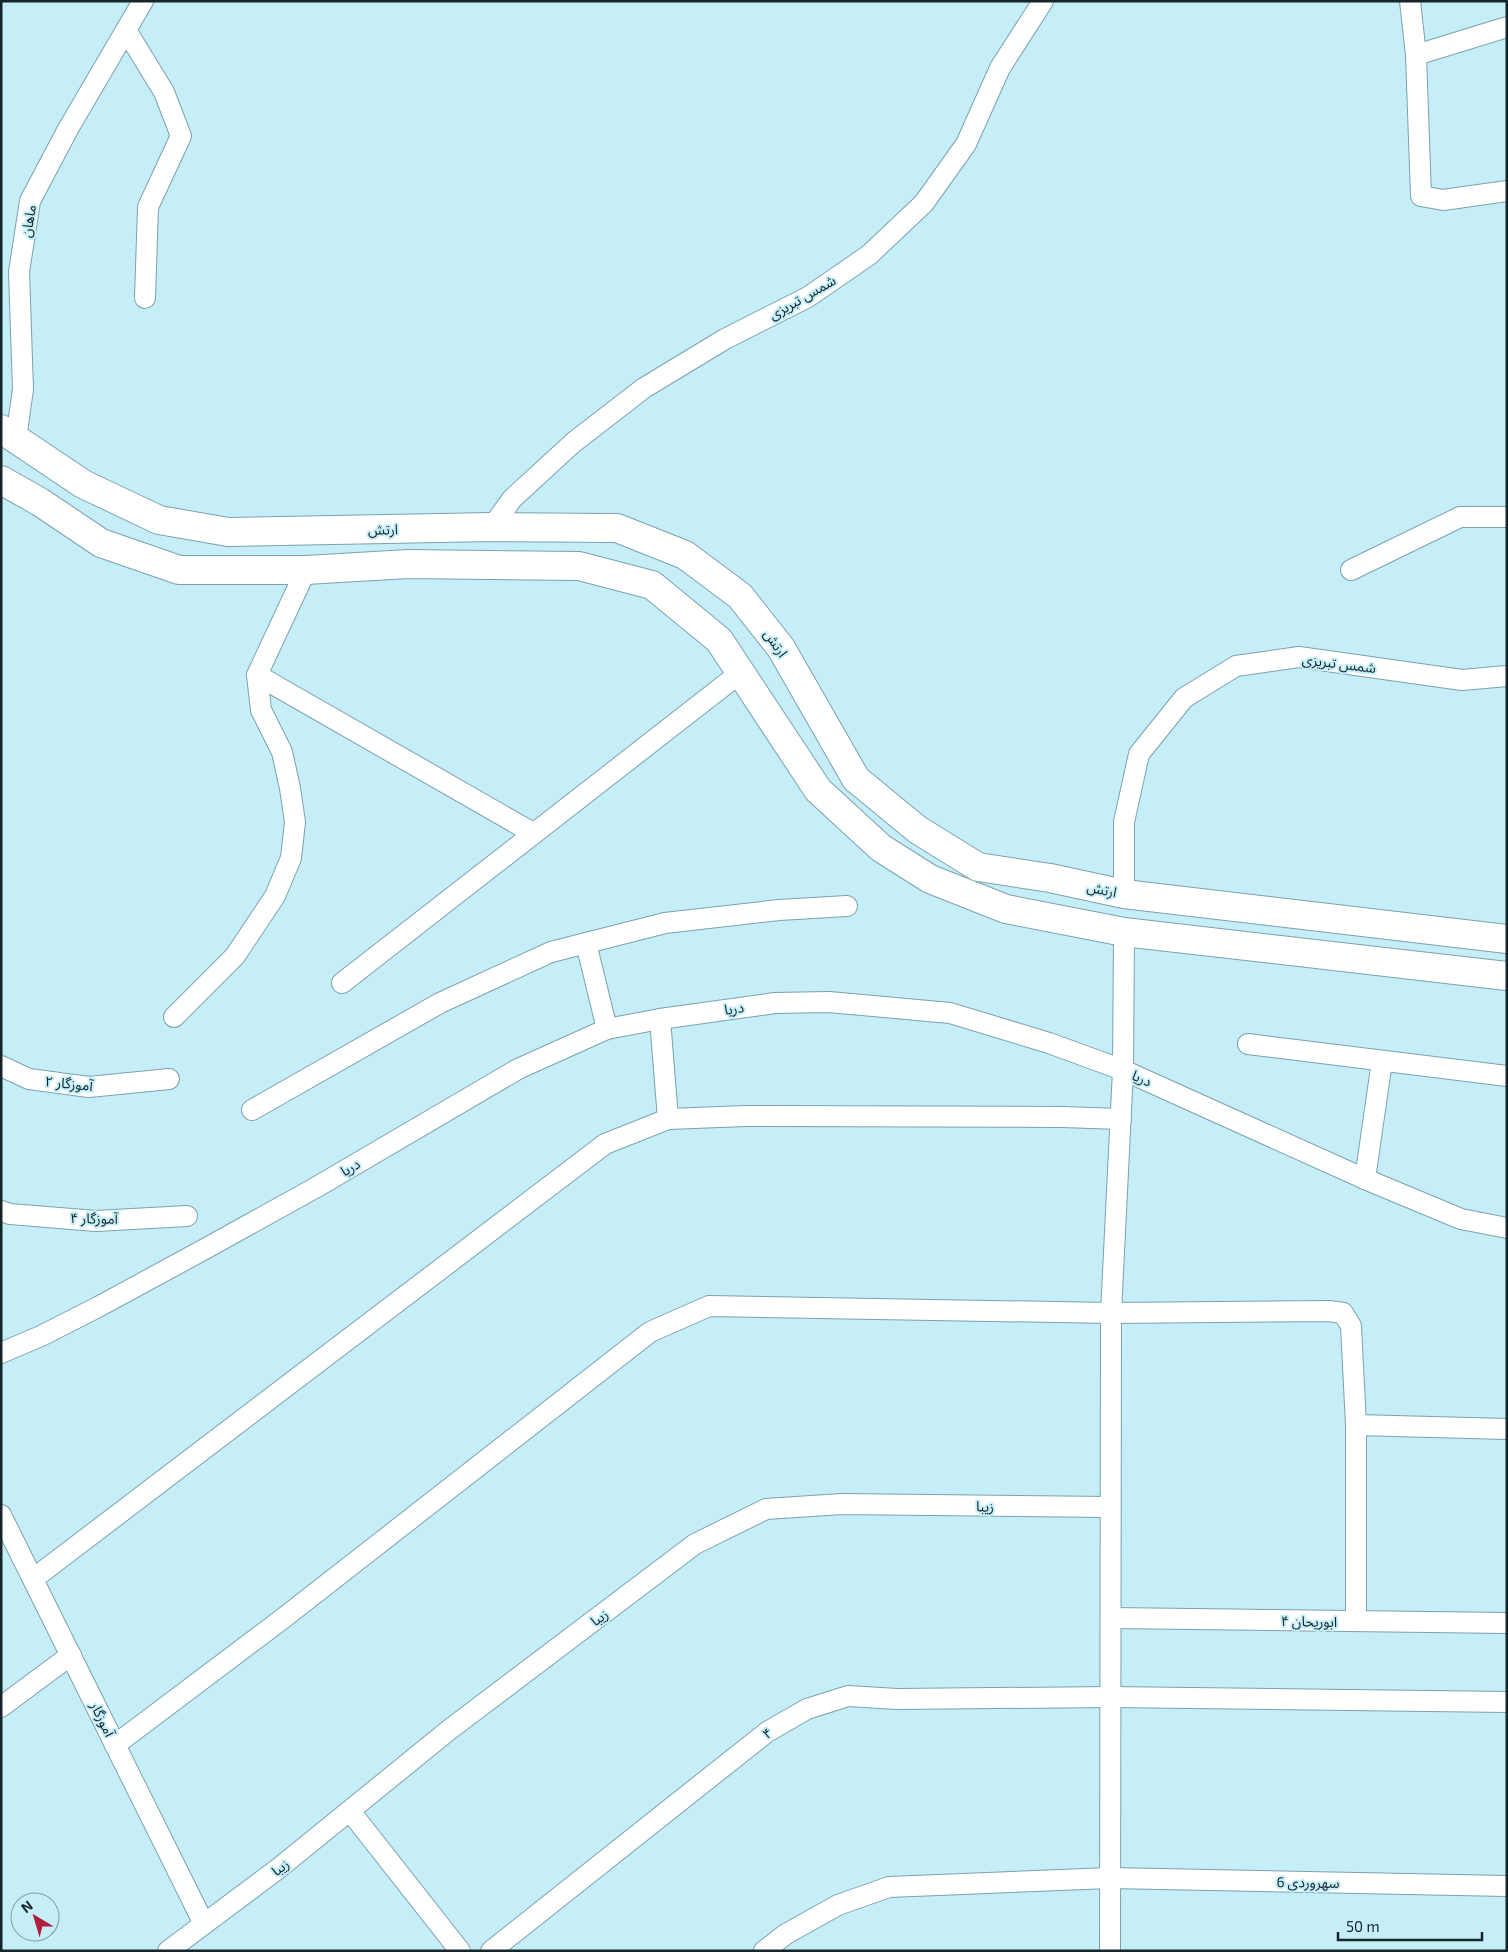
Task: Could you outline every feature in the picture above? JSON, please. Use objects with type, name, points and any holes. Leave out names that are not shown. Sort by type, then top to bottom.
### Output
[{"type":"main road","name":"ارتش","points":[[9,434],[83,484],[159,520],[228,532],[492,527],[618,528],[685,555],[740,596],[781,648],[856,779],[918,830],[978,866],[1050,878],[1124,894],[1507,939]]},
{"type":"main road","points":[[1,480],[40,502],[101,543],[179,570],[306,570],[408,564],[579,566],[652,585],[719,640],[818,790],[881,848],[930,879],[1006,909],[1124,932],[1507,976]]},
{"type":"street","name":"ماهان","points":[[9,434],[23,389],[19,272],[30,201],[68,129],[143,1]]},
{"type":"street","name":"شمس تبریزی","points":[[492,527],[512,499],[574,442],[644,388],[725,339],[808,297],[869,255],[924,203],[966,144],[1000,68],[1043,1]]},
{"type":"street","points":[[1410,1],[1416,55],[1421,196],[1443,200],[1507,191]]},
{"type":"street","points":[[1416,55],[1507,27]]},
{"type":"street","points":[[126,30],[164,92],[181,136],[148,207],[144,298]]},
{"type":"street","points":[[1351,570],[1460,517],[1507,517]]},
{"type":"street","points":[[174,1017],[235,956],[275,896],[291,858],[295,822],[290,788],[282,752],[261,710],[257,675],[306,570]]},
{"type":"street","name":"شمس تبریزی","points":[[1124,894],[1124,822],[1139,754],[1184,698],[1236,666],[1299,657],[1462,680],[1507,676]]},
{"type":"street","points":[[342,982],[740,673]]},
{"type":"street","points":[[257,675],[534,833]]},
{"type":"street","points":[[252,1110],[440,1003],[551,952],[665,923],[779,910],[847,906]]},
{"type":"street","points":[[1110,1951],[1112,1313],[1123,1070],[1124,932]]},
{"type":"street","points":[[586,942],[607,1029]]},
{"type":"street","name":"دریا","points":[[1,1353],[41,1336],[203,1250],[323,1183],[518,1069],[607,1029],[660,1019],[776,1002],[830,1002],[950,1013],[1049,1044],[1123,1070],[1366,1179],[1461,1219],[1507,1228]]},
{"type":"street","points":[[660,1019],[668,1120]]},
{"type":"street","points":[[1248,1044],[1507,1076]]},
{"type":"street","points":[[1366,1179],[1382,1060]]},
{"type":"street","name":"آموزگار ۲","points":[[1,1066],[29,1078],[89,1087],[168,1079]]},
{"type":"street","points":[[33,1579],[605,1144],[668,1120],[746,1116],[1062,1116],[1121,1119]]},
{"type":"street","name":"آموزگار ۴","points":[[1,1211],[10,1214],[96,1221],[187,1216]]},
{"type":"street","points":[[115,1745],[281,1620],[650,1332],[709,1306],[1112,1313],[1329,1310],[1343,1313],[1351,1326],[1356,1425],[1356,1621]]},
{"type":"street","points":[[1356,1425],[1507,1429]]},
{"type":"street","name":"زیبا","points":[[168,1951],[279,1868],[449,1730],[695,1544],[766,1509],[842,1504],[1110,1507]]},
{"type":"street","name":"آموزگار","points":[[1,1515],[204,1924]]},
{"type":"street","name":"ابوریحان ۴","points":[[1111,1618],[1507,1623]]},
{"type":"street","points":[[1,1708],[71,1655]]},
{"type":"street","name":"۴","points":[[491,1951],[766,1732],[807,1709],[848,1696],[897,1698],[1111,1697],[1507,1702]]},
{"type":"street","points":[[350,1811],[450,1947]]},
{"type":"street","name":"سهروردی 6","points":[[764,1951],[786,1934],[838,1905],[889,1887],[1110,1878],[1507,1886]]}]
